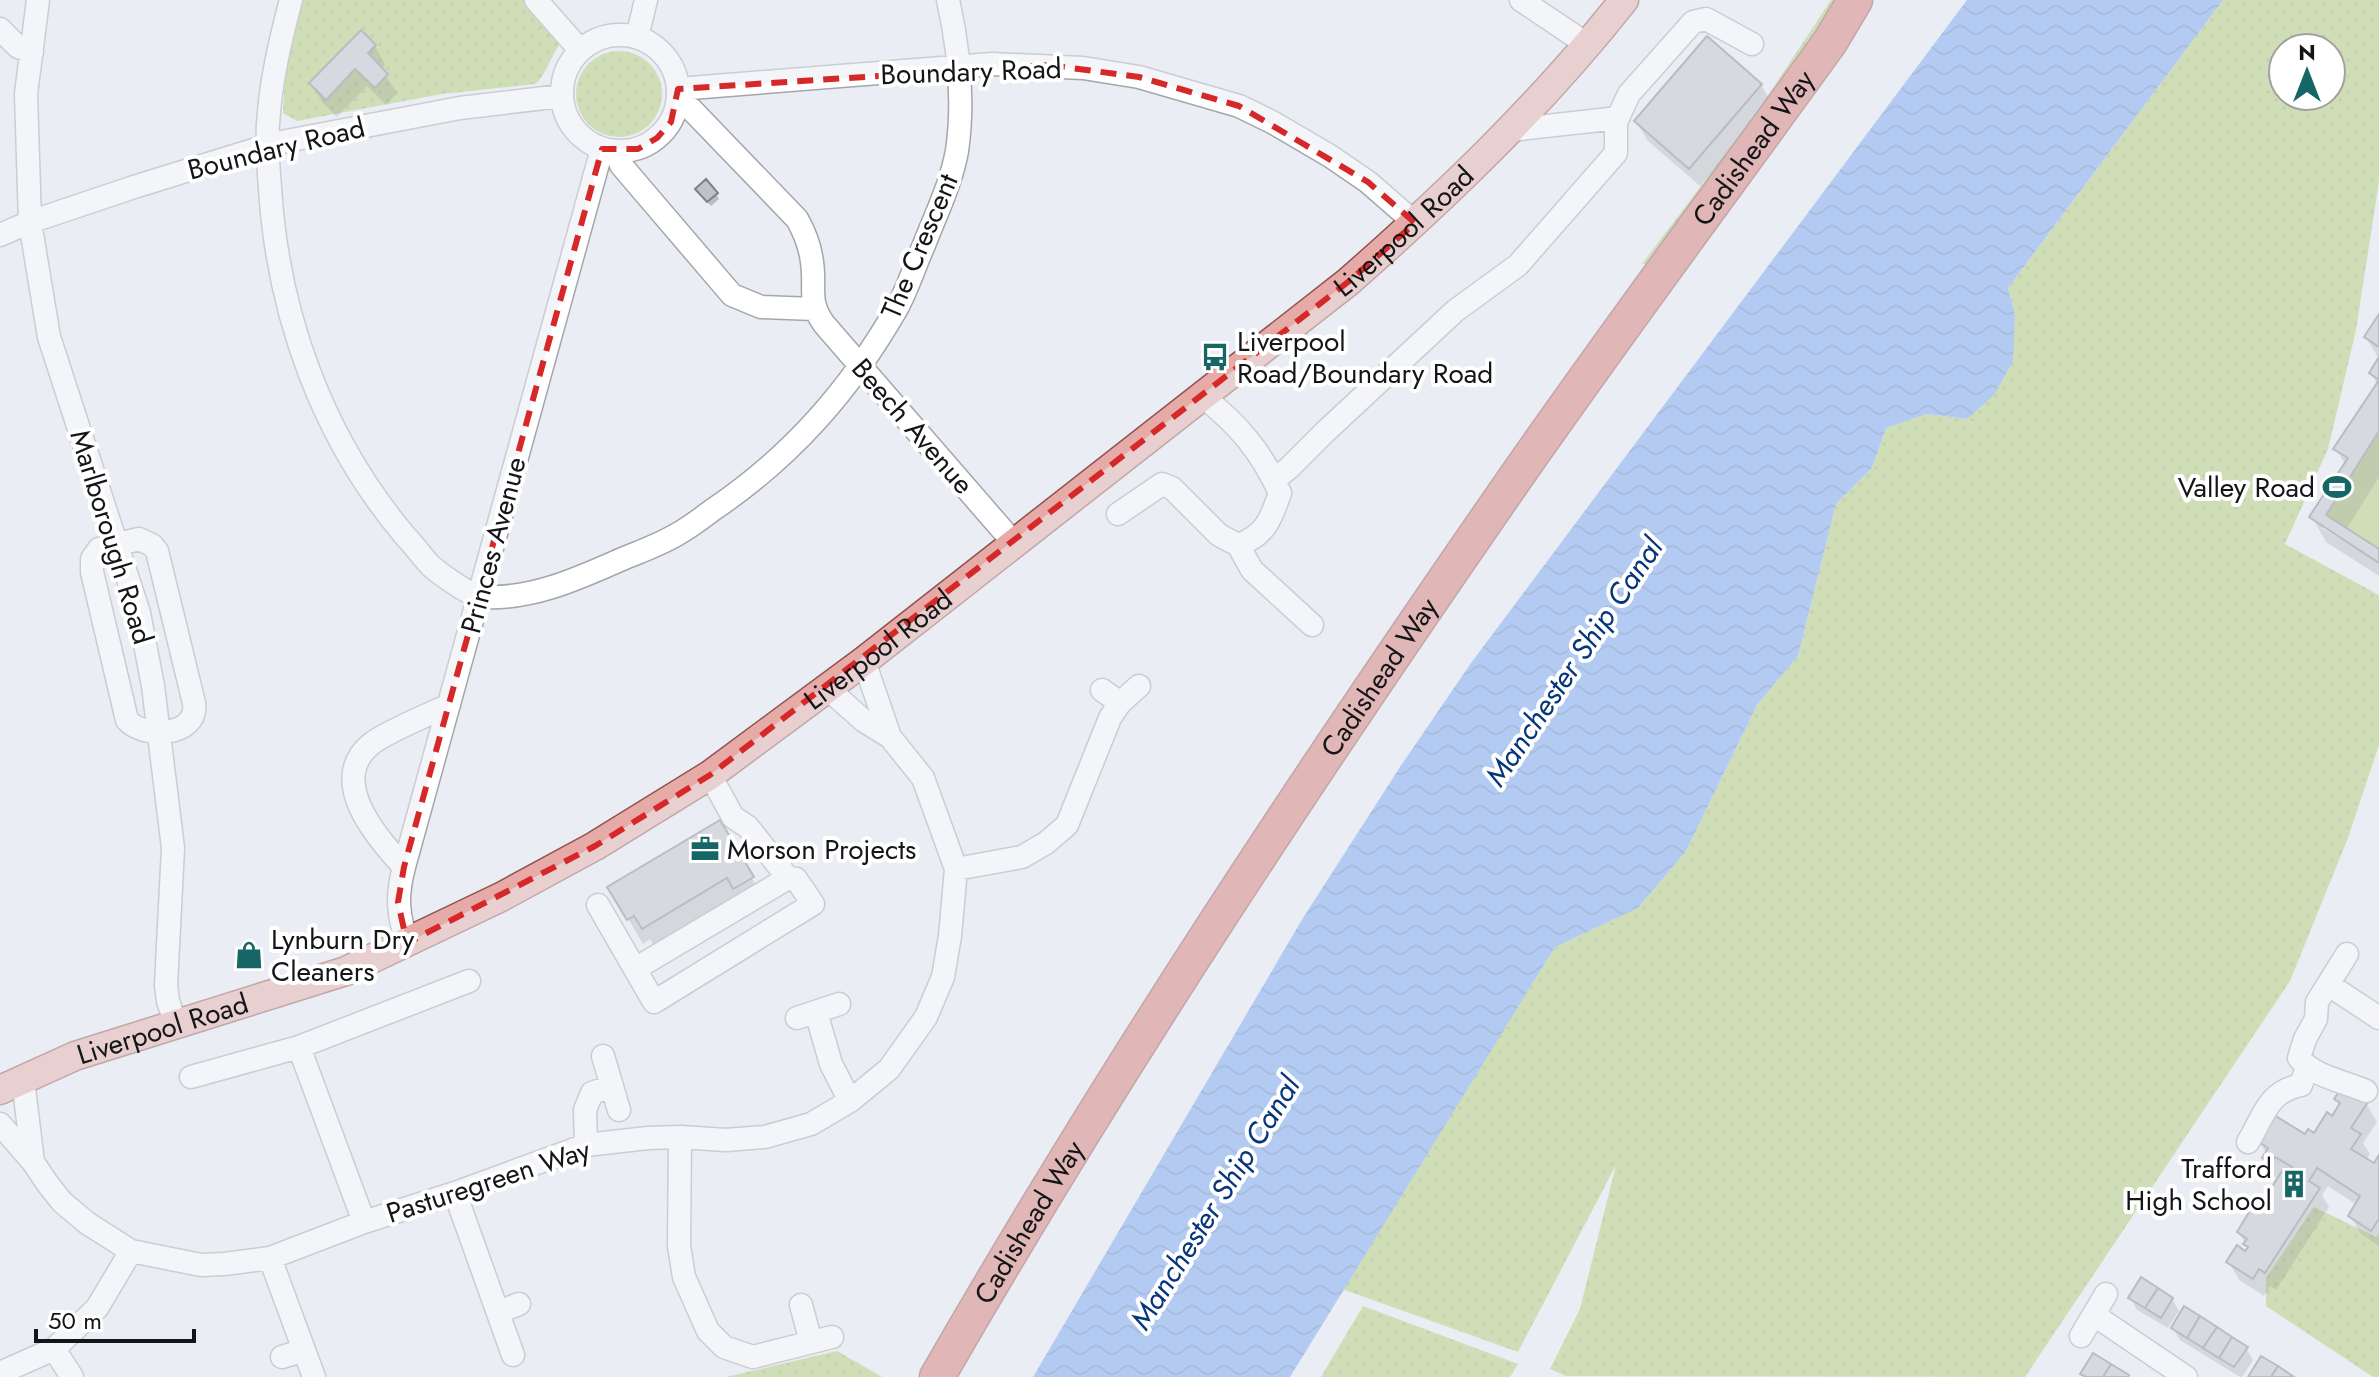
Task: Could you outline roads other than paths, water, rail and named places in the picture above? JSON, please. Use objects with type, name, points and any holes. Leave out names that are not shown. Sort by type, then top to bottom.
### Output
[{"type":"highway","name":"Cadishead Way","points":[[937,1377],[1014,1244],[1259,854],[1510,485],[1830,42],[1855,0]]},
{"type":"main road","name":"Liverpool Road","points":[[12,1085],[75,1056],[346,971],[501,897],[595,846],[710,775],[864,661],[1348,282],[1415,223],[1511,130],[1624,0]]},
{"type":"street","name":"Marlborough Road","points":[[38,0],[26,94],[30,222],[49,337],[139,613],[153,686],[173,848],[166,985],[176,1025]]},
{"type":"street","points":[[291,0],[277,57],[267,145],[272,233],[298,346],[347,454],[386,513],[432,567],[478,598]]},
{"type":"street","points":[[536,0],[580,50]]},
{"type":"street","points":[[637,37],[646,0]]},
{"type":"street","name":"The Crescent","points":[[478,598],[510,597],[567,583],[676,535],[781,458],[825,412],[860,365],[898,305],[949,184],[959,133],[959,68],[956,34],[948,0]]},
{"type":"street","points":[[1521,0],[1588,45]]},
{"type":"street","points":[[1274,480],[1455,311],[1518,265],[1616,153],[1616,122],[1629,94],[1693,22],[1706,19],[1752,44]]},
{"type":"street","points":[[0,29],[18,47],[32,52]]},
{"type":"street","points":[[609,150],[638,149],[657,138],[671,122],[678,95],[672,66],[657,48],[637,37],[617,35],[597,39],[580,50],[566,71],[561,96],[567,119],[581,137],[609,150],[732,295],[761,307],[814,309],[813,264],[808,237],[797,219],[678,95]]},
{"type":"street","name":"Boundary Road","points":[[678,95],[992,64],[1083,68],[1139,77],[1239,106],[1272,122],[1343,164],[1415,223]]},
{"type":"street","name":"Boundary Road","points":[[0,235],[30,222],[267,145],[460,108],[561,96]]},
{"type":"street","points":[[1511,130],[1618,118]]},
{"type":"street","name":"Princes Avenue","points":[[407,943],[398,902],[404,867],[478,598],[609,150]]},
{"type":"street","name":"Beech Avenue","points":[[814,309],[1013,542]]},
{"type":"street","points":[[1202,396],[1229,416],[1246,436],[1280,493],[1263,531],[1251,541],[1238,545]]},
{"type":"street","points":[[1118,514],[1162,484],[1172,488],[1219,535],[1238,545],[1252,570],[1312,625]]},
{"type":"street","points":[[139,539],[157,551],[194,703],[194,716],[185,726],[144,732],[127,720],[92,572],[92,559],[99,549],[116,544],[139,539]]},
{"type":"street","name":"Pasturegreen Way","points":[[864,661],[890,737]]},
{"type":"street","points":[[956,869],[1022,857],[1046,843],[1067,825],[1110,718],[1111,697],[1139,686]]},
{"type":"street","name":"Pasturegreen Way","points":[[0,1124],[62,1202],[87,1223],[131,1251],[201,1265],[270,1258],[586,1145],[648,1138],[726,1140],[765,1137],[811,1124],[850,1101],[889,1069],[926,1017],[943,977],[956,869],[923,778],[890,737],[864,721],[827,688]]},
{"type":"street","points":[[404,867],[367,821],[355,794],[358,756],[373,742],[449,705]]},
{"type":"street","points":[[710,775],[733,817],[748,827],[788,878]]},
{"type":"street","points":[[598,905],[654,1002],[813,904],[796,879],[788,878],[635,969]]},
{"type":"street","points":[[2347,954],[2323,994],[2299,1058],[2320,1074],[2366,1091]]},
{"type":"street","points":[[191,1077],[299,1047],[469,981]]},
{"type":"street","points":[[2323,994],[2379,1018]]},
{"type":"street","points":[[839,1004],[807,1015],[850,1101]]},
{"type":"street","points":[[299,1047],[364,1222]]},
{"type":"street","points":[[603,1056],[619,1110]]},
{"type":"street","points":[[2248,1142],[2262,1120],[2269,1101],[2285,1088],[2301,1085],[2307,1067]]},
{"type":"street","name":"Pasturegreen Way","points":[[12,1085],[33,1162]]},
{"type":"street","points":[[586,1145],[585,1110],[588,1101],[592,1093],[612,1086]]},
{"type":"street","points":[[680,1137],[679,1246],[684,1277],[708,1331],[724,1354],[753,1357],[822,1340],[801,1305]]},
{"type":"street","points":[[455,1193],[508,1308],[513,1355]]},
{"type":"street","points":[[0,1373],[54,1349],[97,1308],[131,1251]]},
{"type":"street","points":[[270,1258],[314,1377]]},
{"type":"street","points":[[2081,1336],[2106,1294]]},
{"type":"street","points":[[2094,1315],[2186,1377]]},
{"type":"street","points":[[54,1349],[72,1377]]},
{"type":"street","points":[[282,1357],[304,1350]]},
{"type":"water","name":"Manchester Ship Canal","points":[[1967,0],[2223,0],[2008,288],[2015,315],[2013,361],[1994,395],[1967,419],[1927,414],[1886,428],[1872,468],[1836,504],[1798,656],[1757,705],[1686,851],[1638,908],[1555,947],[1290,1377],[1033,1377],[1303,918],[1400,767],[1471,663]]},
{"type":"place","name":"Liverpool Road/Boundary Road","points":[[1215,357]]},
{"type":"place","name":"Valley Road","points":[[2337,487]]},
{"type":"place","name":"Morson Projects","points":[[705,849]]},
{"type":"place","name":"Lynburn Dry Cleaners","points":[[249,955]]},
{"type":"place","name":"Trafford High School","points":[[2294,1184]]}]
